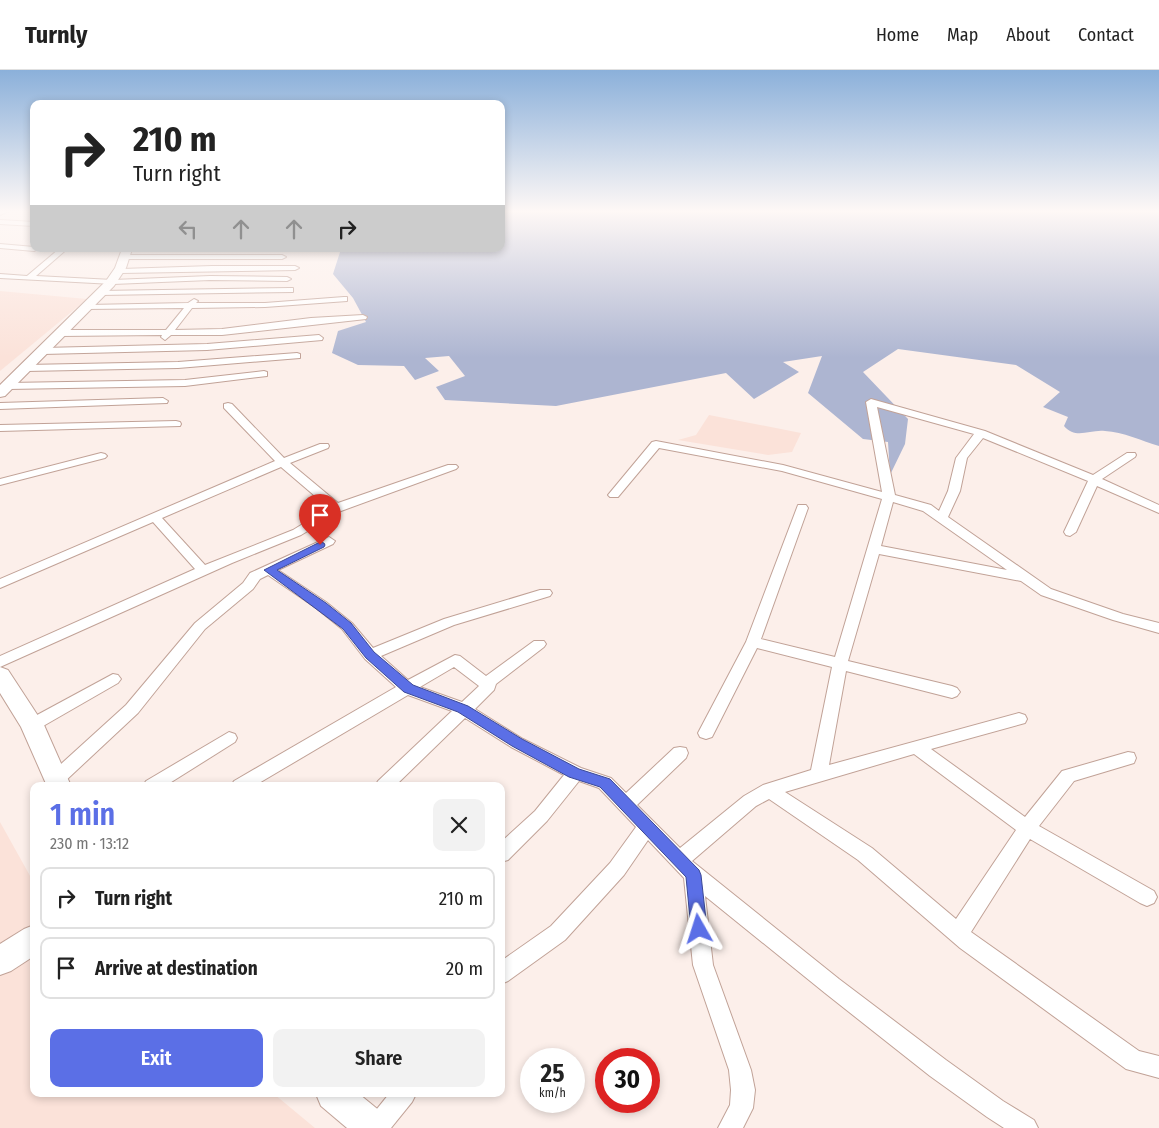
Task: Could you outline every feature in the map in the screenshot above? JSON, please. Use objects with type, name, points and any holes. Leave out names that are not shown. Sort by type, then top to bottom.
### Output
[{"type":"street","points":[[29,278],[46,259]]},
{"type":"street","points":[[4,389],[113,282],[121,271],[124,259]]},
{"type":"street","points":[[129,384],[190,305],[204,290],[210,278],[215,259]]},
{"type":"street","points":[[121,271],[295,268]]},
{"type":"street","points":[[0,276],[113,282],[210,278],[287,279]]},
{"type":"street","points":[[100,293],[290,290]]},
{"type":"street","points":[[88,307],[265,305],[344,299]]},
{"type":"street","points":[[60,333],[230,332],[311,321],[363,317]]},
{"type":"street","points":[[43,350],[207,347],[319,338]]},
{"type":"street","points":[[26,368],[178,365],[297,356]]},
{"type":"street","points":[[4,389],[185,383],[264,374]]},
{"type":"street","points":[[0,406],[163,401]]},
{"type":"street","points":[[819,774],[840,664],[888,497],[871,402],[981,434],[1094,480],[1159,510]]},
{"type":"street","points":[[228,406],[282,462],[320,497],[337,508]]},
{"type":"street","points":[[0,428],[176,424]]},
{"type":"street","points":[[941,518],[954,491],[962,458],[981,434]]},
{"type":"street","points":[[614,495],[656,444],[784,468],[927,508],[1046,592],[1079,605],[1159,628]]},
{"type":"street","points":[[0,584],[154,516],[324,446]]},
{"type":"street","points":[[1070,532],[1094,480],[1131,455]]},
{"type":"street","points":[[0,482],[100,456]]},
{"type":"street","points":[[0,662],[243,553],[290,537],[319,523],[337,508],[452,467]]},
{"type":"street","points":[[706,733],[752,642],[802,508]]},
{"type":"street","points":[[154,516],[204,570]]},
{"type":"street","points":[[58,782],[132,709],[200,626],[248,586],[255,576],[329,541]]},
{"type":"street","points":[[874,548],[1026,578]]},
{"type":"street","points":[[270,570],[347,626],[370,655],[408,689],[463,709],[517,743],[574,774],[605,783],[686,867],[938,1068],[995,1110],[1026,1128]]},
{"type":"street","points":[[370,655],[449,622],[545,593]]},
{"type":"street","points":[[752,642],[952,692]]},
{"type":"street","points":[[486,684],[539,644]]},
{"type":"street","points":[[247,782],[455,660],[489,686],[388,782]]},
{"type":"street","points":[[0,675],[32,726],[57,782]]},
{"type":"street","points":[[32,726],[113,679]]},
{"type":"street","points":[[686,867],[750,801],[768,790],[819,774],[1019,719]]},
{"type":"street","points":[[158,782],[229,738]]},
{"type":"street","points":[[916,747],[1026,828],[1147,897]]},
{"type":"street","points":[[626,804],[680,753]]},
{"type":"street","points":[[958,934],[1026,828],[1068,776],[1128,758]]},
{"type":"street","points":[[505,850],[541,816],[574,774]]},
{"type":"street","points":[[768,790],[865,854],[958,934],[1134,1061],[1159,1067]]},
{"type":"street","points":[[505,971],[558,933],[617,869],[647,826]]},
{"type":"street","points":[[686,867],[703,965],[740,1070],[744,1090],[741,1108],[730,1128]]},
{"type":"street","points":[[0,961],[30,942]]},
{"type":"street","points":[[337,1097],[375,1128],[401,1097]]},
{"type":"shaded area","points":[[338,259],[1159,259],[1159,446],[1112,432],[1078,433],[1069,430],[1064,426],[1068,417],[1043,407],[1060,392],[1016,365],[898,349],[863,372],[908,419],[905,444],[890,475],[888,442],[863,439],[808,393],[822,356],[783,362],[799,372],[754,399],[726,373],[556,406],[445,400],[436,387],[465,376],[449,356],[425,358],[439,371],[415,380],[404,366],[358,365],[332,353],[338,331],[366,322],[353,298],[333,274]]},
{"type":"shaded area","points":[[0,291],[87,299],[0,371]]},
{"type":"shaded area","points":[[709,415],[801,433],[792,452],[768,455],[678,440],[696,435]]},
{"type":"shaded area","points":[[0,822],[30,876],[30,1097],[278,1097],[315,1128],[0,1128]]},
{"type":"route","points":[[320,545],[270,570],[347,626],[370,655],[408,689],[463,709],[517,743],[574,774],[605,783],[693,875],[699,929]]}]
